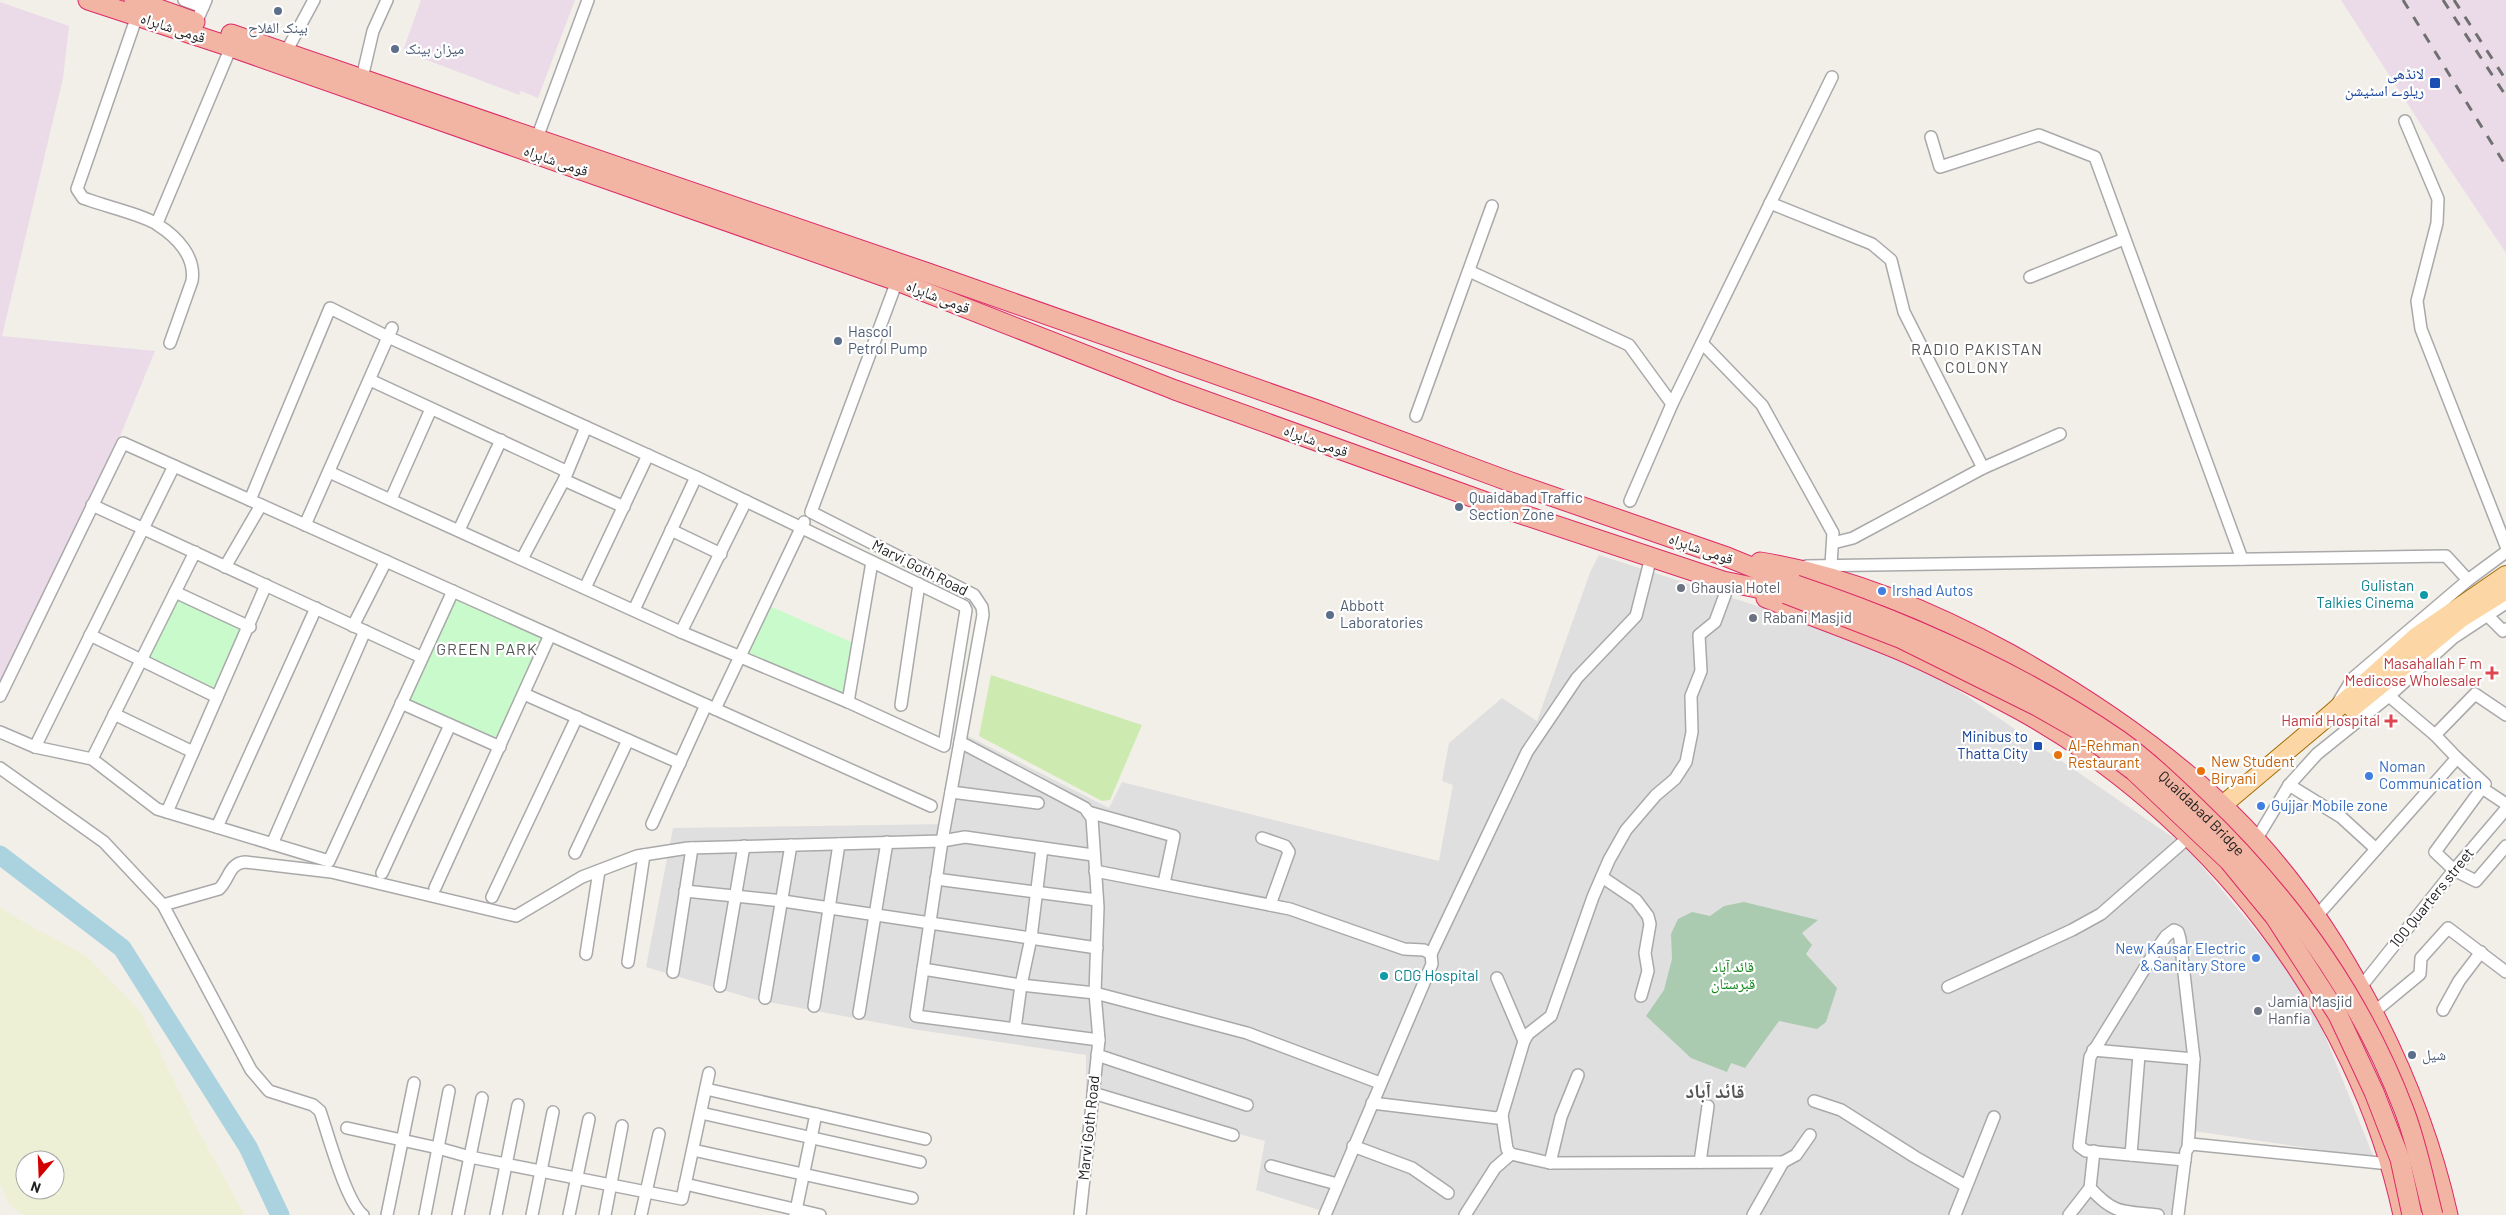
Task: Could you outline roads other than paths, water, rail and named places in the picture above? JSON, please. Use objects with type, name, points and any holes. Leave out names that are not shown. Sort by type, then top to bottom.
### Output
[{"type":"highway","name":"قومی شاہراہ","points":[[88,0],[135,8],[202,10],[286,52],[1317,410],[1517,485],[1727,557],[1791,589]]},
{"type":"highway","name":"قومی شاہراہ","points":[[135,8],[231,47],[896,281],[1175,390],[1488,502],[1726,582],[1791,589]]},
{"type":"highway","points":[[1727,557],[1785,566],[1895,601],[1980,638],[2055,679],[2140,736],[2225,808],[2256,840],[2315,918],[2360,988],[2416,1110],[2442,1187],[2448,1215]]},
{"type":"highway","points":[[1726,582],[1898,649],[2020,710],[2118,774],[2192,838],[2260,916],[2316,1000],[2358,1079],[2390,1164],[2403,1215]]},
{"type":"highway","name":"Quaidabad Bridge","points":[[1791,589],[1902,639],[2037,706],[2079,730],[2134,771],[2229,860],[2275,917],[2338,1015],[2374,1092],[2400,1159],[2412,1215]]},
{"type":"highway","name":"Quaidabad Bridge","points":[[1791,589],[1905,624],[1981,660],[2073,710],[2121,741],[2160,772],[2221,831],[2290,907],[2339,976],[2374,1041],[2405,1111],[2433,1215]]},
{"type":"main road","points":[[2225,808],[2337,720],[2416,637],[2506,575]]},
{"type":"main road","points":[[2192,838],[2332,713],[2460,619],[2506,590]]},
{"type":"street","points":[[184,0],[202,10]]},
{"type":"street","points":[[286,52],[314,0]]},
{"type":"street","points":[[362,78],[373,30],[387,0]]},
{"type":"street","points":[[537,138],[588,0]]},
{"type":"street","points":[[135,8],[77,189],[83,198],[157,224],[188,255],[194,270],[170,343]]},
{"type":"street","points":[[157,224],[231,47]]},
{"type":"street","points":[[1630,501],[1672,404],[1832,77]]},
{"type":"street","points":[[2406,121],[2438,199],[2437,223],[2417,301],[2421,329],[2506,546]]},
{"type":"street","points":[[1931,137],[1940,167],[2039,136],[2095,157],[2242,559]]},
{"type":"street","points":[[1770,203],[1872,244],[1891,260],[1904,312],[1983,468]]},
{"type":"street","points":[[1416,416],[1492,206]]},
{"type":"street","points":[[2030,276],[2124,239]]},
{"type":"street","points":[[1470,271],[1629,345],[1672,404]]},
{"type":"street","points":[[652,824],[680,763],[739,658],[800,527],[811,512],[896,281]]},
{"type":"street","points":[[250,500],[330,308],[390,332],[964,606],[966,610],[944,746],[848,702],[739,658],[329,472]]},
{"type":"street","points":[[305,525],[390,332]]},
{"type":"street","points":[[1702,343],[1762,406],[1833,533],[1831,566]]},
{"type":"street","points":[[370,380],[501,440],[624,507]]},
{"type":"street","points":[[392,499],[431,409]]},
{"type":"street","points":[[522,559],[565,475],[586,427]]},
{"type":"street","points":[[1833,543],[1853,538],[1983,468],[2060,434]]},
{"type":"street","points":[[459,530],[501,440]]},
{"type":"street","points":[[0,696],[124,443],[931,806]]},
{"type":"street","points":[[585,588],[648,455]]},
{"type":"street","points":[[35,747],[174,466]]},
{"type":"street","points":[[634,610],[696,477]]},
{"type":"street","points":[[681,632],[746,501]]},
{"type":"street","points":[[92,505],[421,657]]},
{"type":"street","points":[[226,566],[261,505]]},
{"type":"street","name":"Marvi Goth Road","points":[[811,512],[974,595],[979,600],[983,615],[942,841],[916,1016],[1015,1029]]},
{"type":"street","points":[[671,530],[721,554]]},
{"type":"street","points":[[92,759],[142,662],[195,552]]},
{"type":"street","points":[[2332,713],[2353,678],[2468,580],[2506,552]]},
{"type":"street","points":[[1785,566],[2446,556],[2468,580]]},
{"type":"street","points":[[1325,1215],[1432,964],[1431,954],[1526,752],[1577,678],[1636,616],[1651,557]]},
{"type":"street","points":[[353,626],[386,561]]},
{"type":"street","points":[[848,702],[872,562]]},
{"type":"street","points":[[1726,582],[1715,622],[1699,634],[1701,671],[1691,696],[1692,732],[1686,762],[1675,779],[1656,795],[1626,830],[1602,877],[1551,1016],[1528,1034],[1524,1041],[1502,1115],[1508,1149],[1511,1154],[1550,1163],[1783,1162],[1796,1155],[1810,1135]]},
{"type":"street","points":[[901,705],[919,584]]},
{"type":"street","points":[[167,812],[192,752],[250,627],[266,586]]},
{"type":"street","points":[[0,732],[35,747],[92,759],[157,808],[167,812],[329,861],[421,657],[453,591]]},
{"type":"street","points":[[175,592],[250,627]]},
{"type":"street","points":[[2256,840],[2289,785],[2317,754],[2389,696],[2453,638],[2506,603]]},
{"type":"street","points":[[217,827],[316,608]]},
{"type":"street","points":[[2488,616],[2503,631],[2506,629]]},
{"type":"street","points":[[272,844],[365,631]]},
{"type":"street","points":[[90,635],[217,697]]},
{"type":"street","points":[[436,888],[550,635]]},
{"type":"street","points":[[524,694],[680,763]]},
{"type":"street","points":[[2435,735],[2475,694],[2506,714]]},
{"type":"street","points":[[2389,696],[2435,735],[2485,784],[2435,852],[2454,870],[2476,881],[2506,846]]},
{"type":"street","points":[[401,703],[500,747]]},
{"type":"street","points":[[114,714],[192,752]]},
{"type":"street","points":[[492,897],[577,717]]},
{"type":"street","points":[[382,873],[450,725]]},
{"type":"street","points":[[575,853],[628,740]]},
{"type":"street","points":[[960,742],[1085,808],[1088,812],[1174,836],[1164,883]]},
{"type":"street","points":[[2315,918],[2458,758]]},
{"type":"street","points":[[0,768],[104,842],[162,905],[251,1070],[269,1091],[313,1105],[320,1111],[348,1192],[356,1210],[363,1215]]},
{"type":"street","points":[[2289,785],[2341,817],[2376,849]]},
{"type":"street","points":[[2482,788],[2506,804]]},
{"type":"street","points":[[951,792],[1038,803]]},
{"type":"street","name":"100 Quarters street","points":[[2360,988],[2454,870],[2506,809]]},
{"type":"street","name":"Marvi Goth Road","points":[[1080,1215],[1099,1040],[1096,993],[1097,900],[1092,818],[1088,812]]},
{"type":"street","points":[[162,905],[219,889],[224,884],[232,867],[238,862],[331,872],[516,916],[582,877],[644,855],[692,848],[942,841],[965,837],[1093,855]]},
{"type":"street","points":[[1262,838],[1285,846],[1289,852],[1270,905]]},
{"type":"street","points":[[1948,986],[2072,930],[2101,914],[2192,838]]},
{"type":"street","points":[[860,1013],[886,842]]},
{"type":"street","points":[[814,1006],[839,844]]},
{"type":"street","points":[[765,998],[791,845]]},
{"type":"street","points":[[720,986],[744,846]]},
{"type":"street","points":[[673,972],[692,848]]},
{"type":"street","points":[[1042,848],[1015,1029],[1099,1040]]},
{"type":"street","points":[[628,962],[644,855]]},
{"type":"street","points":[[586,954],[599,871]]},
{"type":"street","points":[[1095,871],[1290,909],[1404,949],[1424,950],[1431,954]]},
{"type":"street","points":[[1602,877],[1636,900],[1648,916],[1650,924],[1645,953],[1648,971],[1641,996]]},
{"type":"street","points":[[936,879],[1097,900]]},
{"type":"street","points":[[685,891],[783,901],[829,910],[1097,948]]},
{"type":"street","points":[[2373,1013],[2420,974],[2421,958],[2448,928],[2506,972]]},
{"type":"street","points":[[2178,1215],[2188,1147],[2194,1059],[2180,939],[2178,932],[2174,930],[2166,936],[2156,950],[2093,1050],[2088,1063],[2079,1146],[2083,1150],[2185,1160]]},
{"type":"street","points":[[2444,1010],[2459,981],[2481,952]]},
{"type":"street","points":[[923,969],[1096,993],[1247,1033],[1380,1083]]},
{"type":"street","points":[[1497,978],[1524,1041]]},
{"type":"street","points":[[2093,1050],[2194,1059]]},
{"type":"street","points":[[1097,1055],[1247,1105]]},
{"type":"street","points":[[2131,1155],[2139,1055]]},
{"type":"street","points":[[347,1128],[470,1157],[577,1179],[612,1184],[682,1200],[709,1073]]},
{"type":"street","points":[[1550,1163],[1562,1117],[1578,1075]]},
{"type":"street","points":[[387,1215],[414,1083]]},
{"type":"street","points":[[706,1089],[925,1139]]},
{"type":"street","points":[[425,1215],[449,1091]]},
{"type":"street","points":[[1093,1093],[1233,1135]]},
{"type":"street","points":[[458,1215],[482,1098]]},
{"type":"street","points":[[1814,1101],[1842,1110],[1914,1157],[1966,1186]]},
{"type":"street","points":[[1372,1103],[1497,1118],[1502,1115]]},
{"type":"street","points":[[496,1215],[518,1105]]},
{"type":"street","points":[[1700,1162],[1708,1106]]},
{"type":"street","points":[[532,1215],[553,1112]]},
{"type":"street","points":[[701,1113],[920,1162]]},
{"type":"street","points":[[795,1212],[816,1114]]},
{"type":"street","points":[[1955,1215],[1994,1117]]},
{"type":"street","points":[[569,1215],[589,1119]]},
{"type":"street","points":[[605,1215],[622,1126]]},
{"type":"street","points":[[642,1215],[659,1134]]},
{"type":"street","points":[[2188,1147],[2197,1144],[2390,1164]]},
{"type":"street","points":[[1353,1146],[1412,1168],[1448,1193]]},
{"type":"street","points":[[693,1150],[912,1198]]},
{"type":"street","points":[[2069,1215],[2090,1188],[2094,1151]]},
{"type":"street","points":[[1465,1215],[1495,1168],[1511,1154]]},
{"type":"street","points":[[1753,1215],[1783,1162]]},
{"type":"street","points":[[1271,1166],[1337,1184]]},
{"type":"street","points":[[685,1184],[795,1212],[820,1215]]},
{"type":"street","points":[[2090,1188],[2104,1204],[2114,1210],[2158,1215]]},
{"type":"waterway","points":[[0,855],[122,948],[248,1147],[280,1215]]},
{"type":"railway","points":[[2403,0],[2506,166]]},
{"type":"railway","points":[[2443,0],[2506,96]]},
{"type":"railway","points":[[2454,0],[2506,80]]},
{"type":"place","name":"بینک الفلاح","points":[[278,11]]},
{"type":"place","name":"میزان بینک","points":[[395,49]]},
{"type":"place","name":"لانڈھی ریلوے اسٹیشن","points":[[2435,83]]},
{"type":"place","name":"Hascol Petrol Pump","points":[[838,341]]},
{"type":"place","name":"Quaidabad Traffic Section Zone","points":[[1459,507]]},
{"type":"place","name":"Ghausia Hotel","points":[[1681,588]]},
{"type":"place","name":"Irshad Autos","points":[[1882,591]]},
{"type":"place","name":"Gulistan Talkies Cinema","points":[[2424,595]]},
{"type":"place","name":"Abbott Laboratories","points":[[1330,615]]},
{"type":"place","name":"Rabani Masjid","points":[[1753,618]]},
{"type":"place","name":"Masahallah F m Medicose Wholesaler","points":[[2492,673]]},
{"type":"place","name":"Hamid Hospital","points":[[2391,721]]},
{"type":"place","name":"Minibus to Thatta City","points":[[2038,746]]},
{"type":"place","name":"Al-Rehman Restaurant","points":[[2058,755]]},
{"type":"place","name":"New Student Biryani","points":[[2201,771]]},
{"type":"place","name":"Noman Communication","points":[[2369,776]]},
{"type":"place","name":"Gujjar Mobile zone","points":[[2261,806]]},
{"type":"place","name":"New Kausar Electric & Sanitary Store","points":[[2256,958]]},
{"type":"place","name":"CDG Hospital","points":[[1384,976]]},
{"type":"place","name":"Jamia Masjid Hanfia","points":[[2258,1011]]},
{"type":"place","name":"شیل","points":[[2412,1055]]},
{"type":"district","name":"RADIO PAKISTAN COLONY","points":[[1977,358]]},
{"type":"district","name":"GREEN PARK","points":[[487,649]]},
{"type":"district","name":"قائد آباد","points":[[1715,1091]]},
{"type":"park label","name":"قائد آباد قبرستان","points":[[1733,976]]}]
